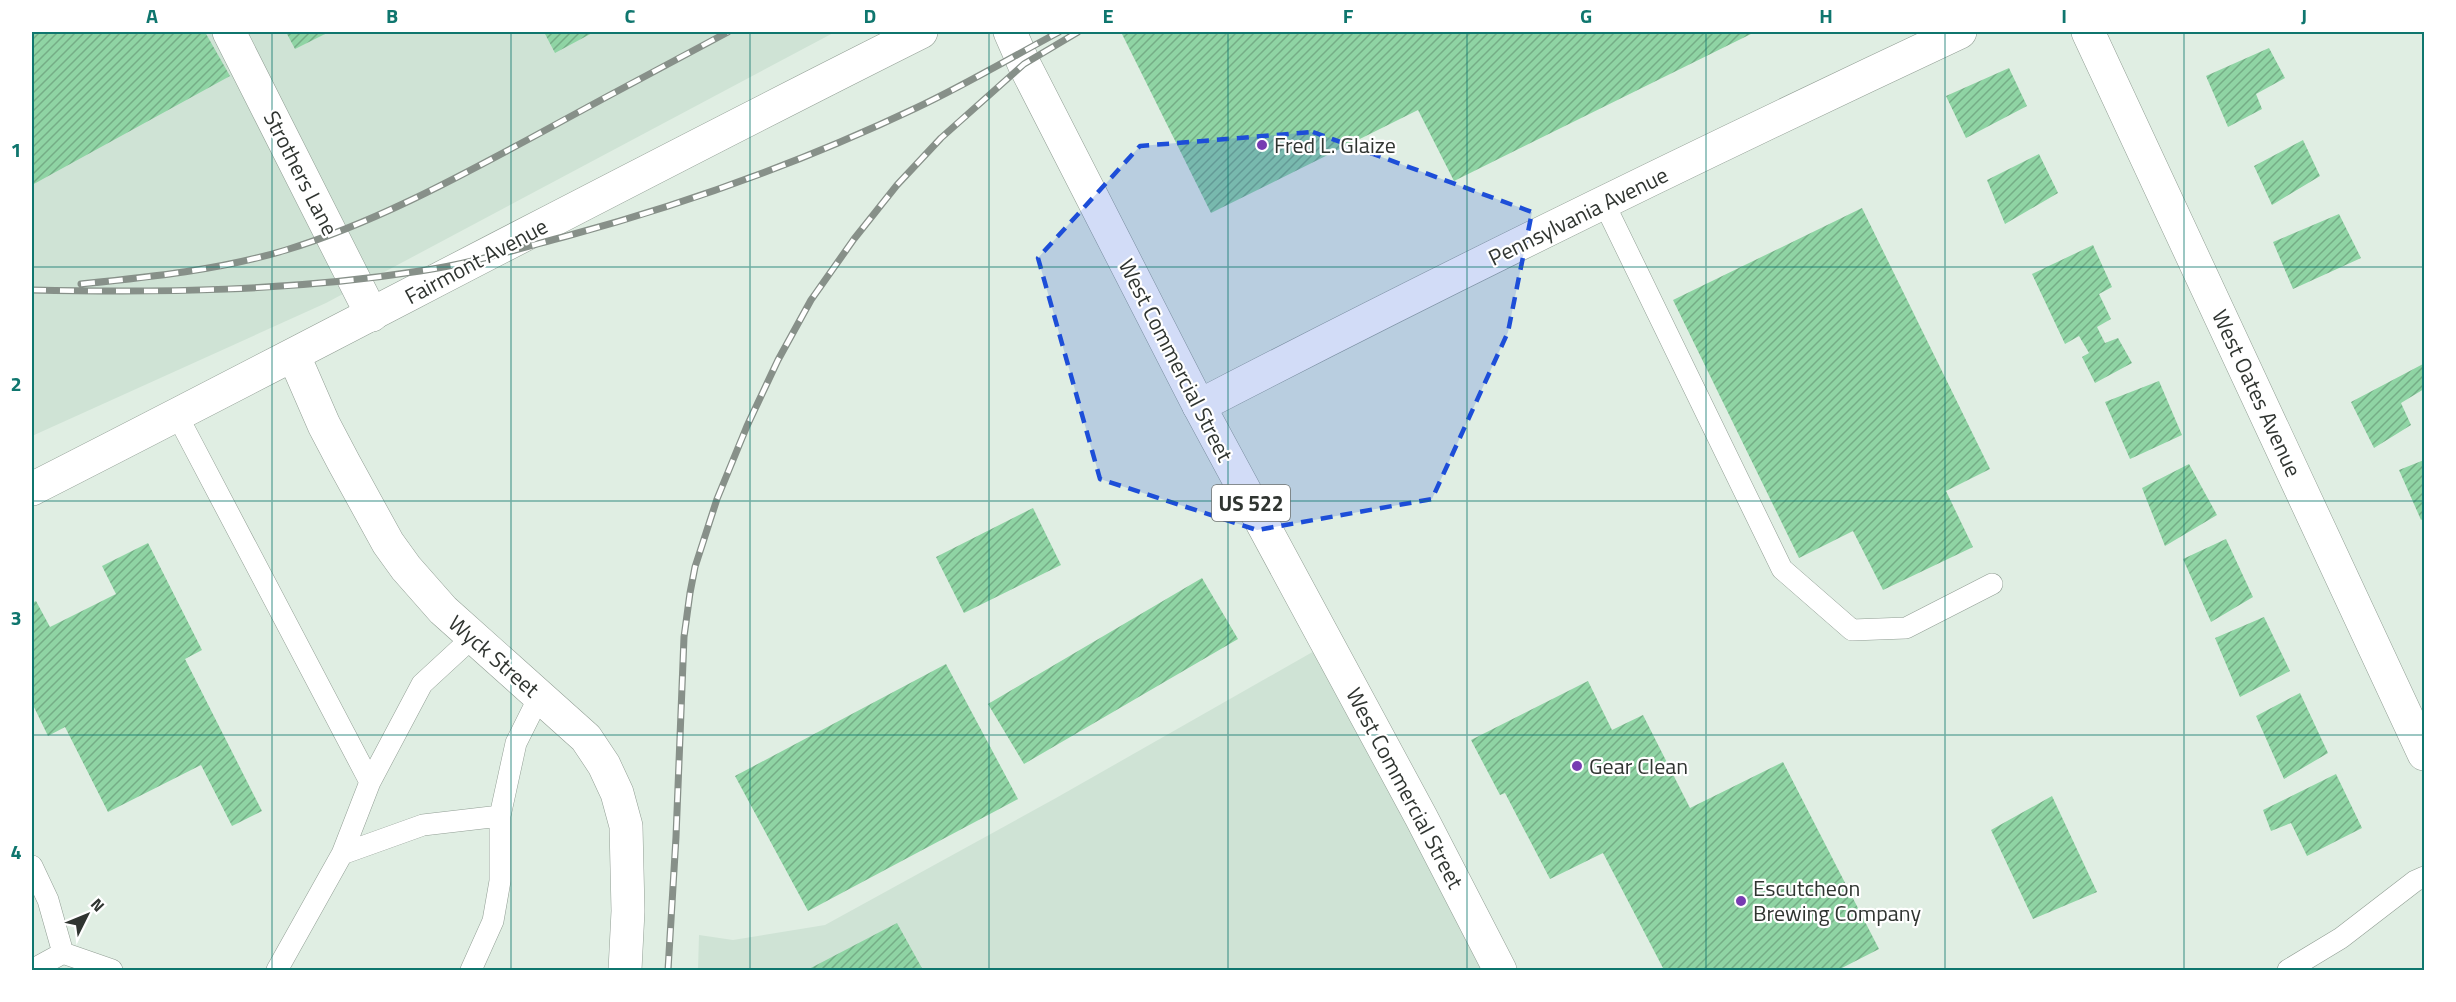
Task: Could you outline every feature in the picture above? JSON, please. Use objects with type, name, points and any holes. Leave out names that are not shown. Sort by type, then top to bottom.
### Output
[{"type":"street","name":"Strothers Lane","points":[[229,32],[372,315]]},
{"type":"street","name":"Fairmont Avenue","points":[[32,489],[294,356],[731,127],[921,32]]},
{"type":"street","name":"West Commercial Street","points":[[1010,32],[1024,64],[1199,406],[1421,817],[1500,970]]},
{"type":"street","name":"Pennsylvania Avenue","points":[[1199,406],[1355,325],[1960,32]]},
{"type":"street","name":"West Oates Avenue","points":[[2088,32],[2424,754]]},
{"type":"street","name":"Wyck Street","points":[[294,356],[324,425],[388,543],[406,568],[442,610],[586,738],[604,765],[617,793],[626,826],[628,911],[625,970]]},
{"type":"lane","points":[[1604,203],[1782,569],[1852,630],[1906,628],[1992,584]]},
{"type":"lane","points":[[177,415],[370,782]]},
{"type":"lane","points":[[277,970],[342,854],[370,782],[423,684],[473,637]]},
{"type":"lane","points":[[471,970],[493,921],[500,881],[500,816],[516,743],[540,695]]},
{"type":"lane","points":[[342,854],[423,825],[500,816]]},
{"type":"lane","points":[[32,866],[48,900],[63,953]]},
{"type":"lane","points":[[2288,970],[2341,938],[2415,881],[2424,877]]},
{"type":"lane","points":[[32,970],[63,953],[112,970]]},
{"type":"highlighted area","points":[[1313,132],[1532,212],[1508,332],[1432,499],[1257,530],[1100,479],[1038,258],[1140,146]]},
{"type":"shaded area","points":[[32,32],[835,32],[326,303],[32,436]]},
{"type":"shaded area","points":[[1316,650],[1482,970],[698,970],[699,935],[733,940],[825,925],[1056,798]]},
{"type":"building","points":[[32,32],[205,32],[230,76],[32,185]]},
{"type":"building","points":[[286,32],[329,32],[295,49]]},
{"type":"building","points":[[544,32],[594,32],[555,53]]},
{"type":"building","name":"Fred L. Glaize","points":[[1121,32],[1755,32],[1454,181],[1418,110],[1211,213]]},
{"type":"building","points":[[2269,48],[2285,78],[2256,94],[2262,109],[2228,127],[2206,76]]},
{"type":"building","points":[[2009,68],[2027,106],[1966,138],[1946,96]]},
{"type":"building","points":[[2303,140],[2320,176],[2272,205],[2254,166]]},
{"type":"building","points":[[2039,154],[2058,193],[2005,224],[1987,180]]},
{"type":"building","points":[[1862,208],[1990,469],[1946,491],[1973,547],[1883,590],[1853,531],[1799,558],[1673,300]]},
{"type":"building","points":[[2339,214],[2361,258],[2293,289],[2273,242]]},
{"type":"building","points":[[2093,245],[2112,287],[2099,294],[2111,319],[2097,327],[2105,343],[2118,338],[2132,363],[2095,383],[2082,357],[2089,353],[2079,336],[2065,344],[2032,274]]},
{"type":"building","points":[[2423,364],[2424,389],[2401,403],[2411,425],[2374,448],[2351,402]]},
{"type":"building","points":[[2159,381],[2182,435],[2130,459],[2105,402]]},
{"type":"building","points":[[2424,460],[2424,518],[2421,520],[2399,470]]},
{"type":"building","points":[[2189,464],[2217,515],[2165,546],[2142,488]]},
{"type":"building","points":[[1033,508],[1061,565],[964,613],[936,557]]},
{"type":"building","points":[[2226,539],[2253,597],[2211,622],[2183,559]]},
{"type":"building","points":[[148,543],[202,650],[185,659],[262,811],[232,826],[201,765],[108,812],[65,727],[48,736],[32,703],[32,603],[36,601],[50,627],[116,594],[102,566]]},
{"type":"building","points":[[1202,578],[1238,639],[1024,764],[988,704]]},
{"type":"building","points":[[2264,617],[2290,671],[2240,697],[2215,638]]},
{"type":"building","points":[[946,664],[1018,799],[808,911],[735,776]]},
{"type":"building","name":"Escutcheon Brewing Company","points":[[1588,681],[1612,730],[1643,715],[1690,808],[1783,762],[1879,949],[1838,970],[1664,970],[1603,853],[1550,879],[1505,793],[1500,795],[1471,740]]},
{"type":"building","points":[[2300,693],[2328,753],[2284,779],[2256,716]]},
{"type":"building","points":[[2336,774],[2362,828],[2307,856],[2291,823],[2271,831],[2263,810]]},
{"type":"building","points":[[2052,796],[2097,892],[2033,919],[1991,830]]},
{"type":"building","points":[[897,923],[923,970],[807,970]]},
{"type":"railway","points":[[81,284],[236,263],[286,250],[349,228],[470,170],[728,32]]},
{"type":"railway","points":[[32,290],[177,291],[275,287],[372,278],[494,256],[656,210],[744,180],[831,146],[934,99],[1059,32]]},
{"type":"railway","points":[[668,970],[684,637],[690,593],[695,567],[717,499],[747,426],[778,360],[811,300],[854,239],[897,185],[941,138],[1024,64],[1078,32]]},
{"type":"place","name":"Fred L. Glaize","points":[[1262,145]]},
{"type":"place","name":"Gear Clean","points":[[1577,766]]},
{"type":"place","name":"Escutcheon Brewing Company","points":[[1741,901]]}]
